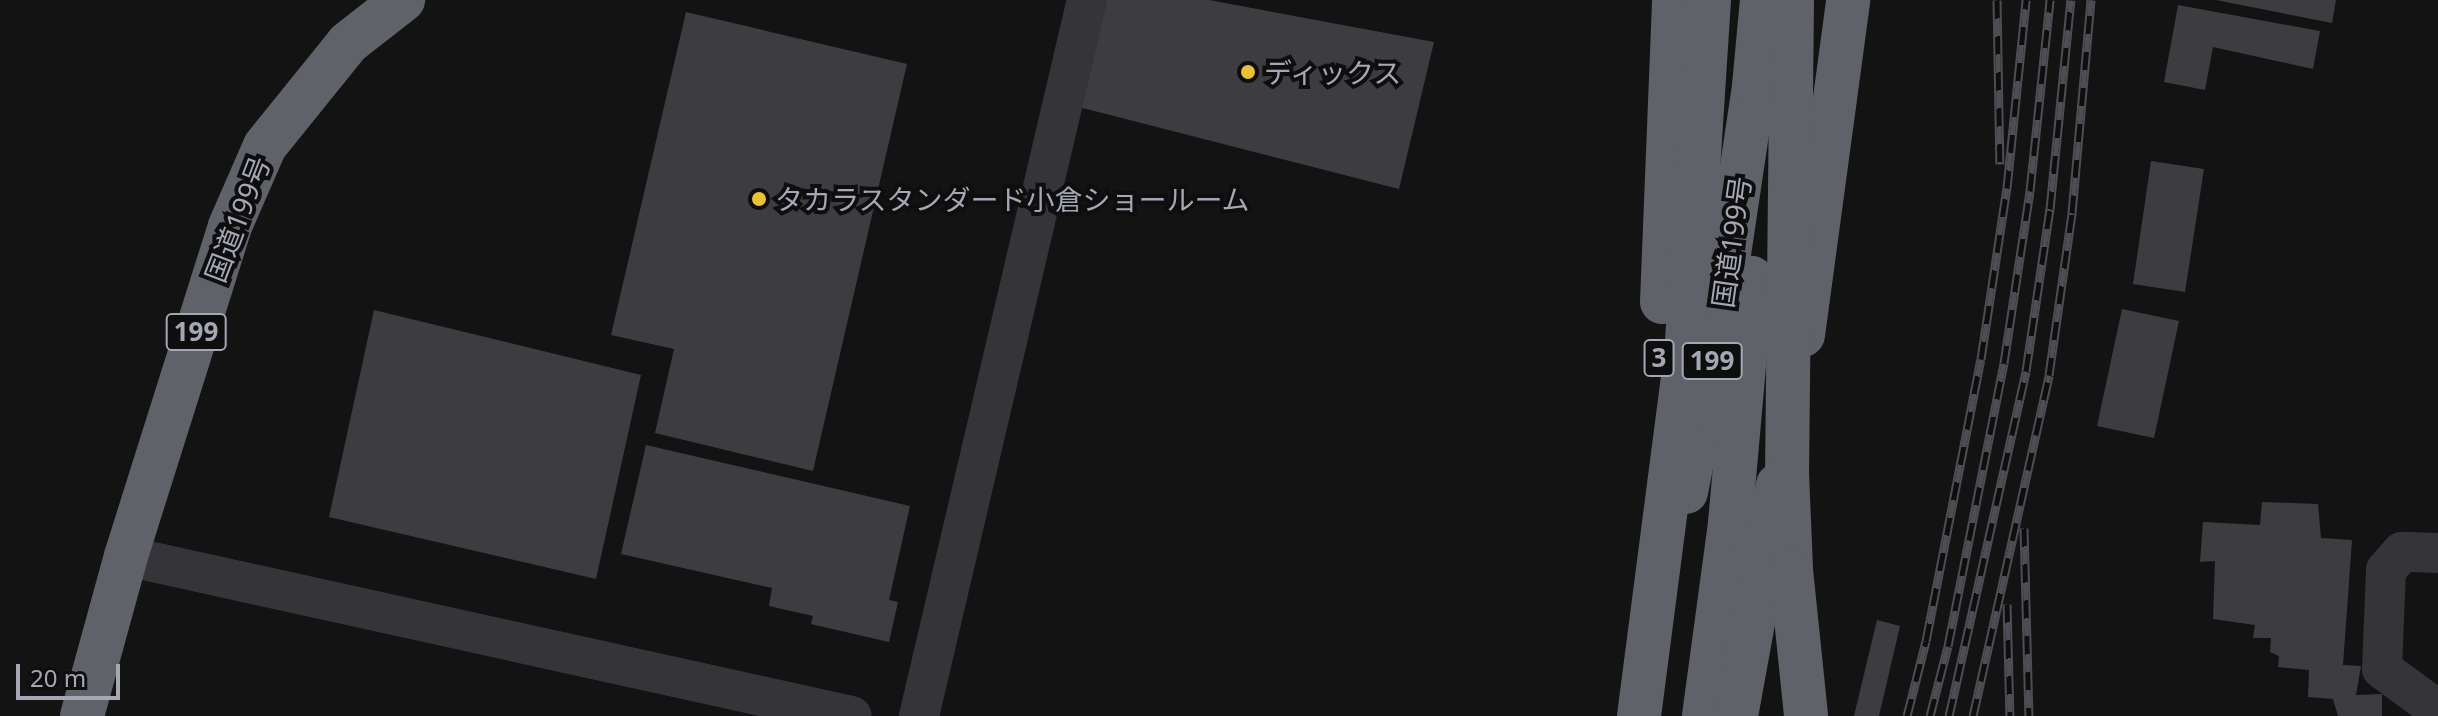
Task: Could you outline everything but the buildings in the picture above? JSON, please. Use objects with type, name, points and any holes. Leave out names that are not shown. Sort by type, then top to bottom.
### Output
[{"type":"highway","name":"国道199号","points":[[82,716],[126,556],[230,224],[265,146],[348,43],[403,0]]},
{"type":"highway","name":"3","points":[[1668,716],[1654,564],[1654,502],[1674,0]]},
{"type":"highway","points":[[1636,716],[1686,356],[1699,206],[1709,0]]},
{"type":"highway","name":"国道199号","points":[[1636,716],[1672,563],[1716,341],[1754,86],[1762,0]]},
{"type":"highway","points":[[1704,716],[1730,523],[1746,365],[1771,0]]},
{"type":"highway","points":[[1792,0],[1787,473],[1792,584],[1806,716]]},
{"type":"highway","points":[[1736,716],[1799,363],[1848,0]]},
{"type":"street","points":[[919,716],[1087,0]]},
{"type":"street","points":[[2438,553],[2402,552],[2386,570],[2382,669],[2431,705],[2438,706]]},
{"type":"street","points":[[126,556],[852,716]]},
{"type":"railway","points":[[1997,0],[2000,164]]},
{"type":"railway","points":[[1907,716],[1926,641],[1981,359],[2007,188],[2026,0]]},
{"type":"railway","points":[[1930,716],[1948,646],[2004,363],[2030,191],[2050,0]]},
{"type":"railway","points":[[1949,716],[2026,371],[2050,209],[2071,0]]},
{"type":"railway","points":[[1973,716],[2049,375],[2072,213],[2091,0]]},
{"type":"railway","points":[[2024,528],[2029,716]]},
{"type":"railway","points":[[2007,604],[2010,716]]},
{"type":"place","name":"ディックス","points":[[1248,72]]},
{"type":"place","name":"タカラスタンダード小倉ショールーム","points":[[759,199]]}]
